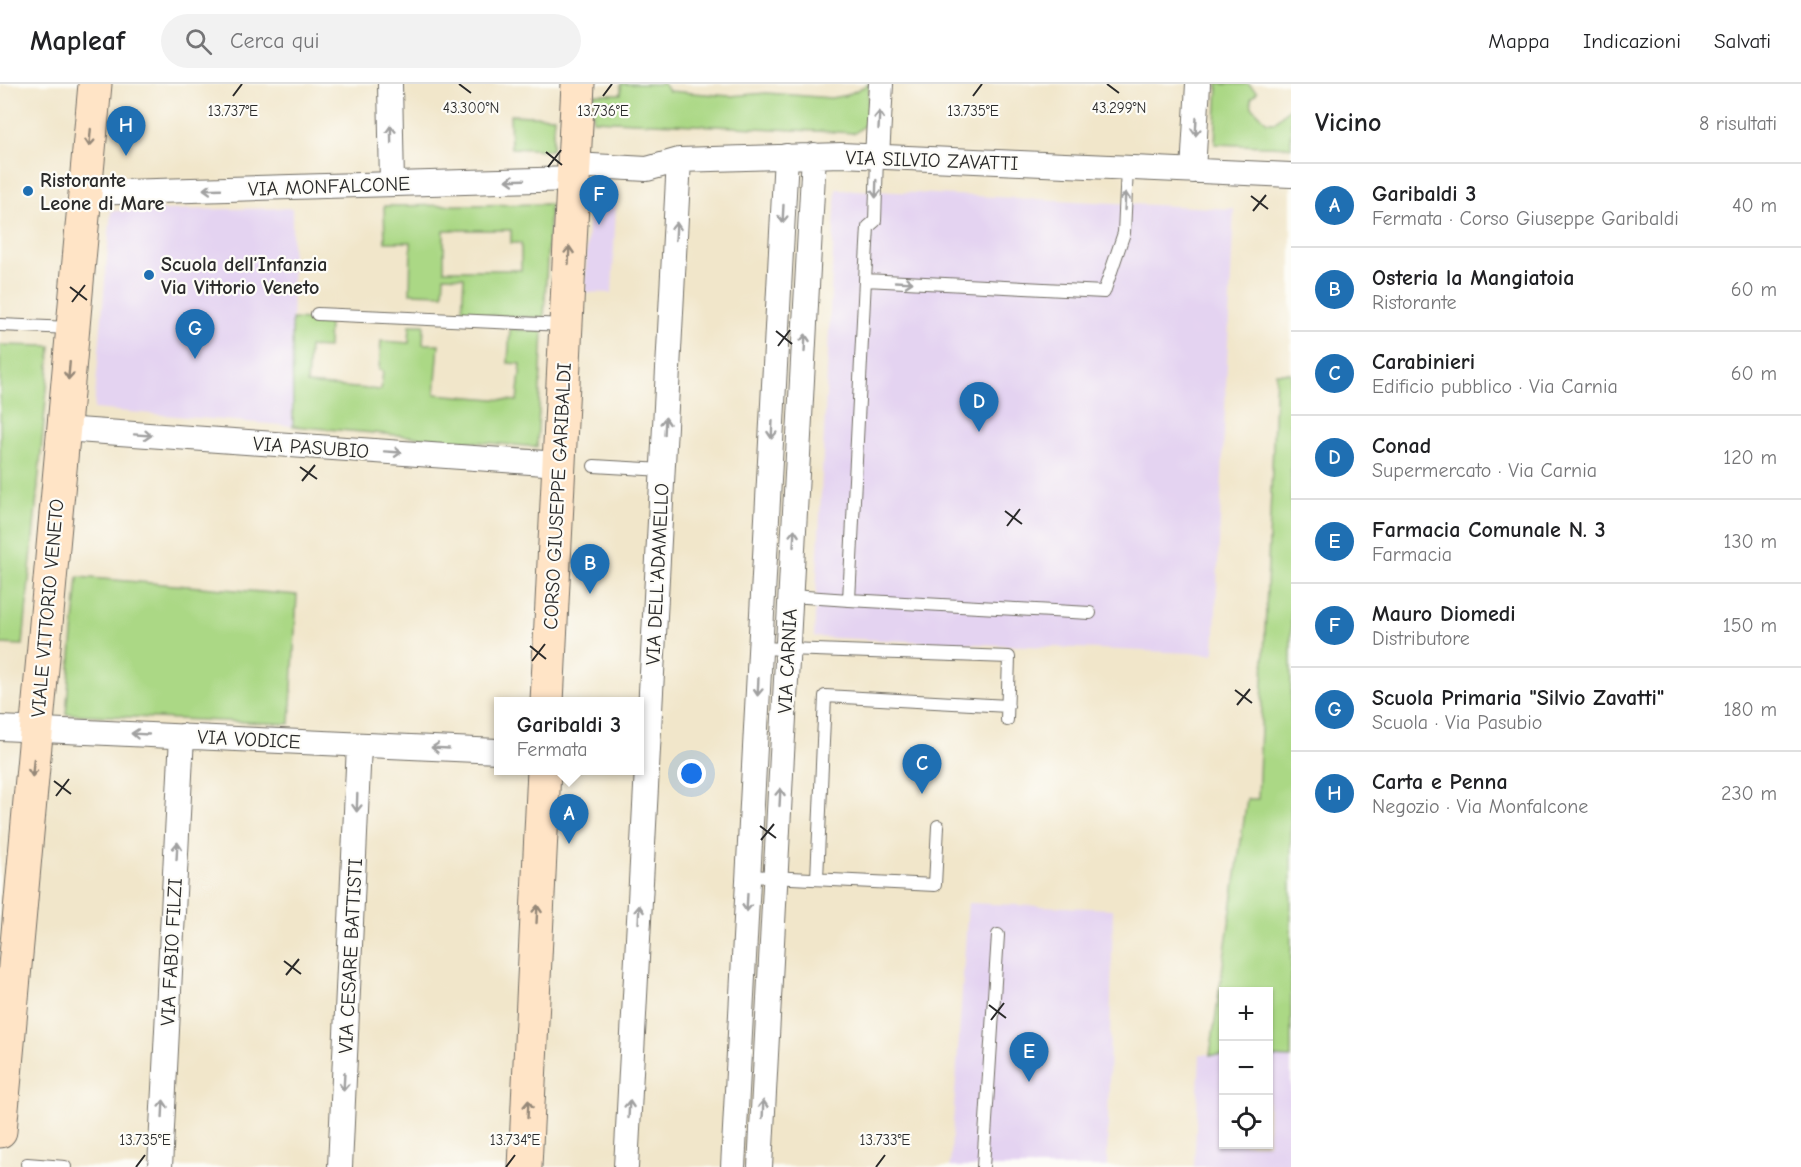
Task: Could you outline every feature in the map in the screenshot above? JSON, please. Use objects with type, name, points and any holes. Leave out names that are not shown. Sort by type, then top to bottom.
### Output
[{"type":"street","name":"VIALE VITTORIO VENETO","points":[[0,1131],[95,84]]},
{"type":"street","points":[[390,84],[392,184]]},
{"type":"street","name":"CORSO GIUSEPPE GARIBALDI","points":[[548,697],[578,84]]},
{"type":"street","points":[[877,157],[881,84]]},
{"type":"street","points":[[1193,171],[1198,84]]},
{"type":"street","name":"VIA CARNIA","points":[[786,156],[788,387]]},
{"type":"street","name":"VIA SILVIO ZAVATTI","points":[[573,172],[647,169],[680,160],[814,156],[1291,175]]},
{"type":"street","name":"VIA CARNIA","points":[[732,1167],[760,648],[778,571],[788,387],[814,156]]},
{"type":"street","name":"VIA DELL'ADAMELLO","points":[[644,744],[663,470],[680,160]]},
{"type":"street","name":"VIA MONFALCONE","points":[[85,193],[392,184],[573,172]]},
{"type":"street","name":"VIA PASUBIO","points":[[63,429],[559,464]]},
{"type":"street","name":"VIA CARNIA","points":[[760,1167],[791,596],[778,571]]},
{"type":"street","name":"VIA VODICE","points":[[0,728],[494,751]]},
{"type":"street","name":"VIA FABIO FILZI","points":[[160,1167],[182,736]]},
{"type":"street","name":"VIA CESARE BATTISTI","points":[[340,1167],[359,744]]},
{"type":"street","points":[[525,1167],[544,775]]},
{"type":"street","name":"VIA DELL'ADAMELLO","points":[[626,1167],[642,775]]},
{"type":"lane","points":[[849,600],[868,227],[875,221],[877,157]]},
{"type":"lane","points":[[865,280],[1104,292],[1124,233],[1127,168]]},
{"type":"lane","points":[[317,314],[566,326]]},
{"type":"lane","points":[[0,325],[73,328]]},
{"type":"lane","points":[[594,466],[663,470]]},
{"type":"lane","points":[[791,596],[1090,613]]},
{"type":"lane","points":[[760,648],[1009,657],[1007,720]]},
{"type":"lane","points":[[817,879],[825,696],[1008,706]]},
{"type":"lane","points":[[748,876],[935,885],[938,826]]},
{"type":"lane","points":[[983,1167],[998,935]]},
{"type":"lane","points":[[739,1044],[766,1046]]},
{"type":"lane","points":[[27,1164],[65,1167]]},
{"type":"shaded area","points":[[617,184],[612,293],[585,292],[590,186]]},
{"type":"shaded area","points":[[836,189],[1234,209],[1214,654],[814,637]]},
{"type":"shaded area","points":[[292,208],[293,426],[94,409],[111,211]]},
{"type":"shaded area","points":[[968,903],[1113,909],[1107,1167],[950,1167]]},
{"type":"shaded area","points":[[1200,1054],[1219,1055],[1219,1149],[1273,1149],[1273,1057],[1291,1058],[1291,1167],[1194,1167]]},
{"type":"green space","points":[[621,84],[664,84],[669,91],[730,96],[767,93],[831,98],[847,95],[869,84],[867,123],[855,133],[593,120],[594,94],[621,94]]},
{"type":"green space","points":[[1218,84],[1248,84],[1257,92],[1251,99],[1252,107],[1267,122],[1275,122],[1291,106],[1291,147],[1215,144]]},
{"type":"green space","points":[[510,115],[554,117],[552,150],[511,148]]},
{"type":"green space","points":[[550,204],[544,318],[462,314],[464,277],[444,276],[443,294],[410,293],[411,242],[385,242],[384,206]],"holes":[[[444,230],[511,230],[511,243],[521,243],[521,270],[444,270]]]},
{"type":"green space","points":[[292,319],[329,321],[328,348],[309,347],[307,384],[381,390],[383,371],[379,370],[381,341],[409,343],[410,325],[424,325],[423,344],[439,344],[435,394],[517,401],[521,364],[508,363],[510,329],[543,331],[537,447],[293,426]]},
{"type":"green space","points":[[0,345],[51,346],[23,645],[0,644]]},
{"type":"green space","points":[[1276,373],[1291,373],[1291,1058],[1273,1057],[1273,987],[1220,987],[1247,799],[1258,799]]},
{"type":"green space","points":[[78,577],[297,595],[290,724],[66,714]]},
{"type":"green space","points":[[1219,993],[1219,1055],[1210,1055]]},
{"type":"place","name":"Carta e Penna","points":[[126,156]]},
{"type":"place","name":"Ristorante Leone di Mare","points":[[28,191]]},
{"type":"place","name":"Mauro Diomedi","points":[[599,225]]},
{"type":"place","name":"Scuola dell’Infanzia Via Vittorio Veneto","points":[[149,275]]},
{"type":"place","name":"Scuola Primaria \"Silvio Zavatti\"","points":[[195,359]]},
{"type":"place","name":"Conad","points":[[979,432]]},
{"type":"place","name":"Osteria la Mangiatoia","points":[[590,594]]},
{"type":"place","name":"Carabinieri","points":[[922,794]]},
{"type":"place","name":"Garibaldi 3","points":[[569,844]]},
{"type":"place","name":"Farmacia Comunale N. 3","points":[[1029,1082]]}]
